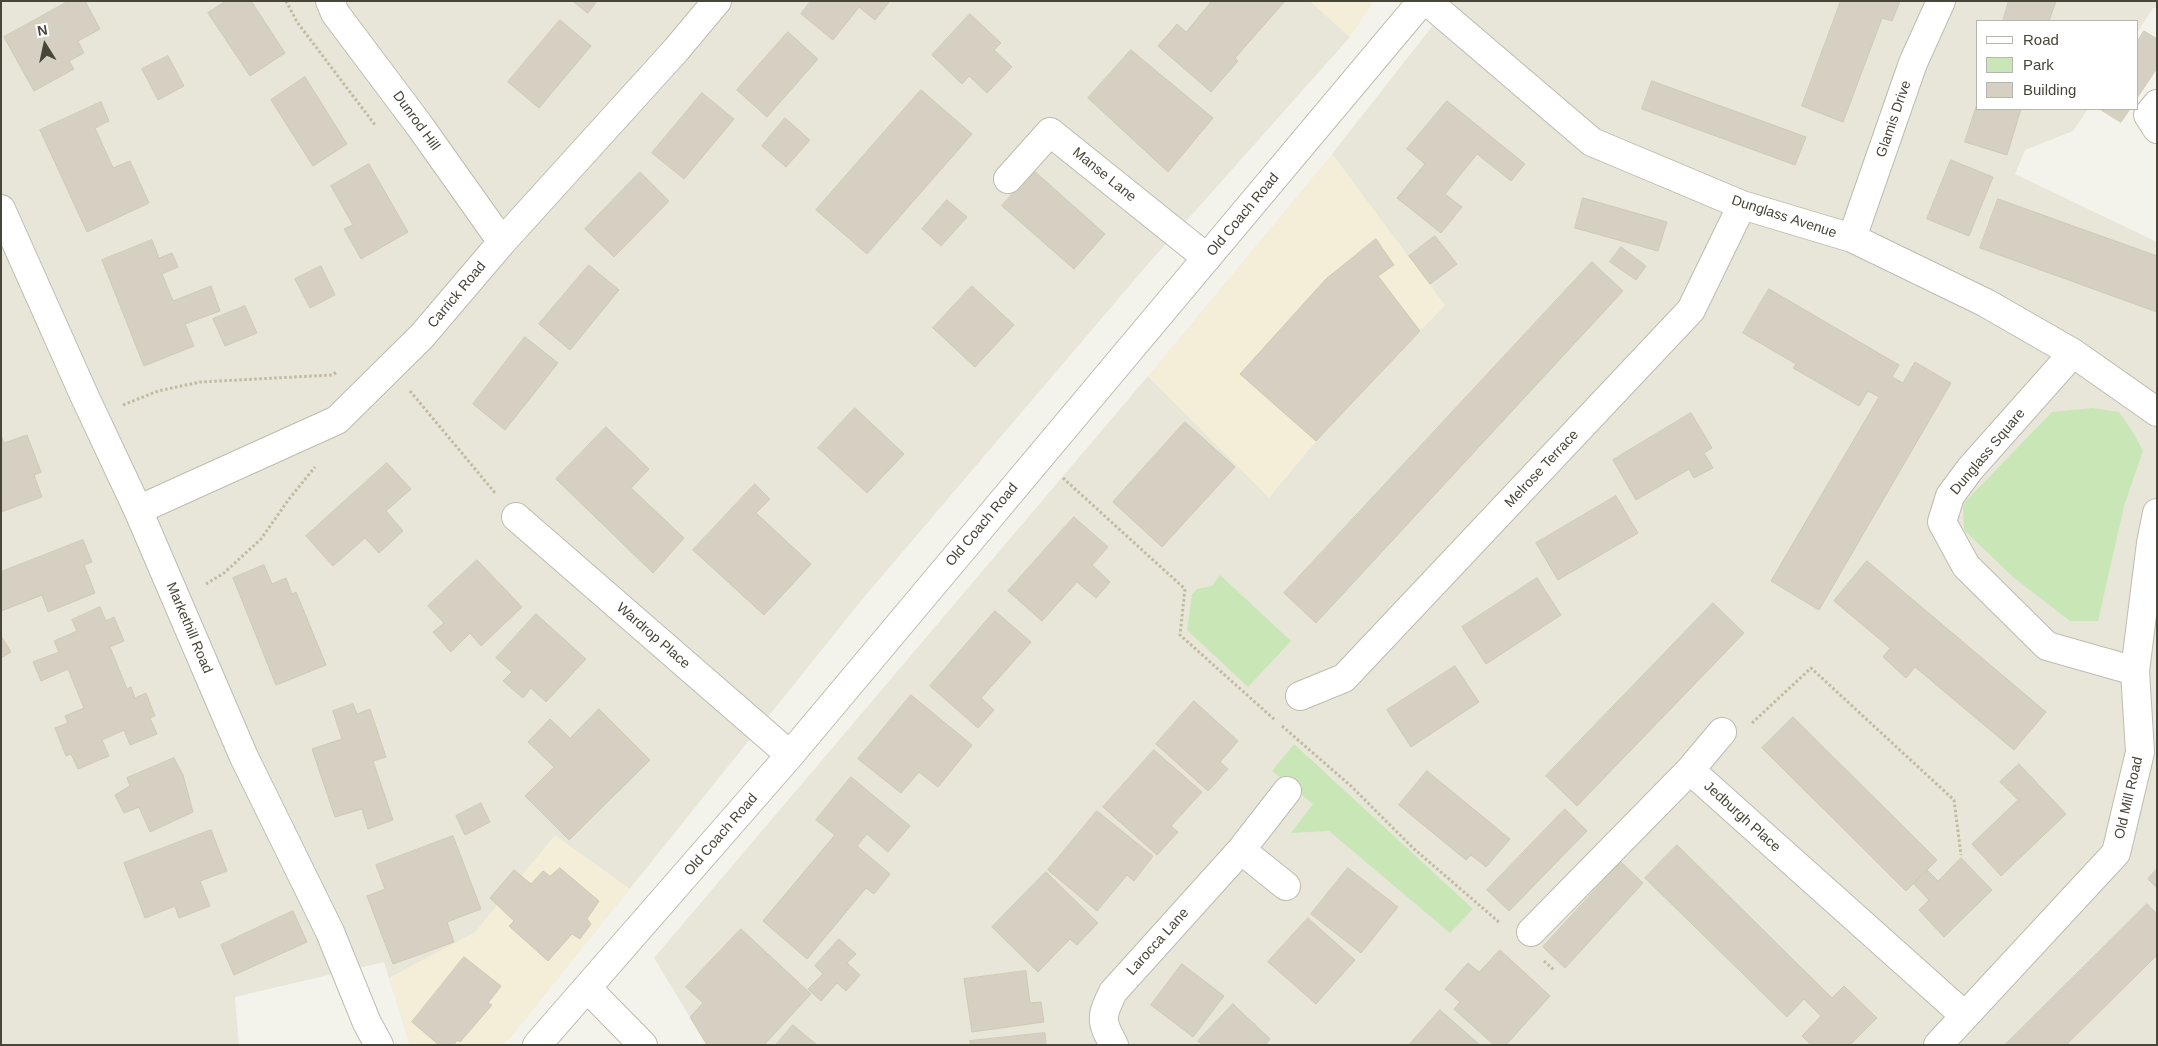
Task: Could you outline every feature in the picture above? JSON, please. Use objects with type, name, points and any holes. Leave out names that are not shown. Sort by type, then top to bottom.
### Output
[{"type":"street","name":"Dunrod Hill","points":[[330,1],[335,13],[419,125],[502,242]]},
{"type":"street","name":"Carrick Road","points":[[138,510],[337,420],[422,336],[502,242],[676,50],[717,1]]},
{"type":"street","name":"Old Coach Road","points":[[537,1045],[790,755],[1422,1]]},
{"type":"street","name":"Dunglass Avenue","points":[[1427,1],[1592,142],[1742,205],[1852,238],[1986,303],[2073,353],[2157,412]]},
{"type":"street","name":"Glamis Drive","points":[[1852,238],[1913,62],[1941,1]]},
{"type":"street","points":[[2157,104],[2148,115],[2157,129]]},
{"type":"street","name":"Manse Lane","points":[[1008,179],[1050,132],[1207,258]]},
{"type":"street","name":"Melrose Terrace","points":[[1300,696],[1344,678],[1691,310],[1742,205]]},
{"type":"street","name":"Markethill Road","points":[[1,209],[138,510],[244,756],[330,932],[367,1023],[379,1045]]},
{"type":"street","name":"Dunglass Square","points":[[2073,353],[1970,469],[1950,496],[1942,522],[1966,566],[2047,646],[2135,671]]},
{"type":"street","name":"Old Mill Road","points":[[1938,1045],[2116,853],[2140,752],[2135,671],[2151,543],[2157,513]]},
{"type":"street","name":"Wardrop Place","points":[[516,517],[790,755]]},
{"type":"street","points":[[1531,932],[1690,770],[1722,732]]},
{"type":"street","name":"Jedburgh Place","points":[[1690,770],[1964,1015]]},
{"type":"street","name":"Larocca Lane","points":[[1114,1045],[1107,1033],[1103,1014],[1113,992],[1240,850],[1287,791]]},
{"type":"street","points":[[1240,850],[1286,886]]},
{"type":"street","points":[[587,988],[643,1045]]},
{"type":"path","points":[[286,1],[297,22],[378,128]]},
{"type":"path","points":[[94,416],[158,391],[200,382],[332,375],[340,370]]},
{"type":"path","points":[[388,370],[418,399],[516,517]]},
{"type":"path","points":[[1039,457],[1185,589],[1180,635],[1245,693]]},
{"type":"path","points":[[1722,732],[1743,731],[1811,668],[1954,800],[1960,855]]},
{"type":"path","points":[[1310,749],[1351,786],[1413,848],[1501,924]]},
{"type":"path","points":[[1542,960],[1555,971]]},
{"type":"shaded area","points":[[1,1],[1310,1],[1350,37],[1148,264],[865,596],[509,1039],[500,1045],[410,1045],[384,962],[235,997],[239,1045],[1,1045]]},
{"type":"shaded area","points":[[1310,1],[1374,1],[1350,37]]},
{"type":"shaded area","points":[[1452,1],[2157,1],[2157,8],[2153,8],[2138,31],[2138,20],[1976,20],[1976,110],[2087,110],[2073,131],[2025,150],[2015,174],[2157,242],[2157,1045],[707,1045],[654,958],[1148,376],[1269,497],[1316,441],[1444,305],[1332,154]]},
{"type":"shaded area","points":[[1332,154],[1445,305],[1316,441],[1269,498],[1148,376]]},
{"type":"shaded area","points":[[555,835],[630,889],[509,1039],[500,1045],[410,1045],[389,978],[475,932]]},
{"type":"green space","points":[[2092,408],[2119,412],[2143,451],[2124,506],[2098,621],[2070,621],[2013,577],[1964,530],[1963,504],[2052,412]]},
{"type":"green space","points":[[1220,575],[1291,641],[1248,687],[1187,630],[1192,595],[1197,589],[1212,586]]},
{"type":"green space","points":[[1294,744],[1473,909],[1450,933],[1329,831],[1291,833],[1313,804],[1272,771]]},
{"type":"building","points":[[69,1],[85,1],[100,29],[78,41],[84,53],[69,61],[74,69],[34,91],[4,37]]},
{"type":"building","points":[[226,1],[251,1],[285,53],[250,76],[208,13]]},
{"type":"building","points":[[573,1],[597,1],[588,13]]},
{"type":"building","points":[[811,1],[890,1],[875,20],[859,7],[833,40],[801,14]]},
{"type":"building","points":[[1212,1],[1285,1],[1235,58],[1238,61],[1211,92],[1158,46],[1177,24],[1186,32]]},
{"type":"building","points":[[1841,1],[1900,1],[1892,21],[1882,18],[1843,122],[1802,106]]},
{"type":"building","points":[[2009,1],[2056,1],[2049,20],[2003,20]]},
{"type":"building","points":[[970,14],[1001,43],[994,50],[1012,67],[987,93],[969,76],[962,84],[932,55]]},
{"type":"building","points":[[560,20],[591,46],[539,108],[508,82]]},
{"type":"building","points":[[2144,31],[2157,39],[2157,68],[2138,96],[2138,40]]},
{"type":"building","points":[[788,32],[818,59],[767,117],[737,90]]},
{"type":"building","points":[[1131,50],[1213,118],[1168,172],[1088,98]]},
{"type":"building","points":[[168,56],[184,86],[158,100],[142,69]]},
{"type":"building","points":[[305,77],[347,144],[313,166],[271,100]]},
{"type":"building","points":[[1652,81],[1806,137],[1795,165],[1642,109]]},
{"type":"building","points":[[921,90],[972,134],[867,254],[816,210]]},
{"type":"building","points":[[702,93],[734,119],[684,179],[652,153]]},
{"type":"building","points":[[1447,101],[1525,164],[1511,181],[1477,154],[1445,194],[1462,207],[1441,233],[1397,198],[1425,164],[1407,149]]},
{"type":"building","points":[[101,102],[109,121],[95,128],[113,168],[130,161],[149,203],[87,232],[40,130]]},
{"type":"building","points":[[1976,107],[1976,110],[2021,110],[2007,155],[1965,142]]},
{"type":"building","points":[[2102,110],[2129,110],[2121,122]]},
{"type":"building","points":[[785,118],[810,140],[786,167],[762,146]]},
{"type":"building","points":[[1951,160],[1993,177],[1969,236],[1927,219]]},
{"type":"building","points":[[369,164],[408,232],[361,259],[344,229],[353,225],[331,186]]},
{"type":"building","points":[[1033,170],[1105,234],[1074,269],[1002,206]]},
{"type":"building","points":[[640,172],[669,201],[614,257],[585,229]]},
{"type":"building","points":[[1583,198],[1667,222],[1658,251],[1575,228]]},
{"type":"building","points":[[1998,199],[2157,256],[2157,312],[1980,248]]},
{"type":"building","points":[[947,200],[967,217],[941,246],[922,229]]},
{"type":"building","points":[[1435,236],[1457,264],[1430,284],[1409,256]]},
{"type":"building","points":[[1376,239],[1394,265],[1378,276],[1420,331],[1316,441],[1240,374],[1326,279]]},
{"type":"building","points":[[152,240],[159,258],[172,253],[178,267],[162,274],[173,301],[211,286],[220,311],[185,324],[194,346],[144,366],[102,260]]},
{"type":"building","points":[[1621,247],[1646,266],[1636,280],[1610,262]]},
{"type":"building","points":[[1592,262],[1623,291],[1316,623],[1284,593]]},
{"type":"building","points":[[589,265],[619,290],[570,350],[539,324]]},
{"type":"building","points":[[321,266],[335,295],[310,308],[295,279]]},
{"type":"building","points":[[972,286],[1014,325],[975,367],[933,328]]},
{"type":"building","points":[[1769,289],[1899,365],[1892,377],[1903,383],[1915,362],[1951,383],[1819,610],[1771,581],[1879,397],[1868,391],[1859,406],[1793,368],[1796,364],[1743,333]]},
{"type":"building","points":[[245,306],[257,333],[225,346],[213,319]]},
{"type":"building","points":[[525,337],[558,363],[505,430],[473,404]]},
{"type":"building","points":[[855,408],[904,454],[867,493],[818,448]]},
{"type":"building","points":[[1691,413],[1712,448],[1704,453],[1713,468],[1694,478],[1689,469],[1636,500],[1613,460]]},
{"type":"building","points":[[1185,422],[1235,467],[1162,547],[1113,502]]},
{"type":"building","points":[[606,427],[649,469],[631,488],[684,538],[653,573],[556,479]]},
{"type":"building","points":[[1,435],[4,443],[27,435],[41,472],[34,475],[42,497],[1,512]]},
{"type":"building","points":[[387,463],[411,489],[386,511],[403,531],[379,553],[365,538],[333,566],[306,536]]},
{"type":"building","points":[[755,484],[770,499],[756,513],[811,564],[764,615],[693,550]]},
{"type":"building","points":[[1616,496],[1638,533],[1558,580],[1536,543]]},
{"type":"building","points":[[1074,517],[1108,547],[1092,565],[1110,582],[1096,598],[1077,582],[1042,621],[1008,591]]},
{"type":"building","points":[[83,540],[92,562],[84,565],[95,593],[48,612],[42,595],[1,611],[1,572]]},
{"type":"building","points":[[477,560],[522,607],[481,646],[470,633],[451,652],[433,632],[444,623],[428,606]]},
{"type":"building","points":[[1867,561],[2046,712],[2014,750],[1915,667],[1906,678],[1883,657],[1890,648],[1834,601]]},
{"type":"building","points":[[264,565],[272,584],[286,578],[292,594],[296,592],[326,665],[276,685],[233,578]]},
{"type":"building","points":[[1537,578],[1561,615],[1486,664],[1462,627]]},
{"type":"building","points":[[1713,603],[1744,633],[1577,806],[1546,776]]},
{"type":"building","points":[[100,607],[106,621],[114,617],[124,641],[110,647],[127,689],[131,687],[135,698],[146,693],[155,716],[150,718],[157,734],[130,745],[124,730],[102,740],[109,756],[78,769],[71,754],[66,756],[55,728],[68,723],[65,716],[84,708],[68,669],[41,681],[33,662],[59,652],[54,641],[77,631],[72,620]]},
{"type":"building","points":[[995,611],[1031,642],[981,698],[994,710],[978,728],[930,686]]},
{"type":"building","points":[[536,614],[586,659],[546,702],[531,688],[523,698],[503,681],[512,672],[496,658]]},
{"type":"building","points":[[1,636],[11,652],[1,658]]},
{"type":"building","points":[[1455,666],[1479,702],[1411,747],[1387,710]]},
{"type":"building","points":[[911,695],[972,745],[938,787],[919,772],[901,793],[858,759]]},
{"type":"building","points":[[1194,701],[1238,741],[1220,762],[1228,769],[1208,791],[1156,744]]},
{"type":"building","points":[[353,704],[357,714],[370,709],[386,757],[373,761],[393,820],[368,829],[362,809],[335,817],[312,749],[342,739],[333,711]]},
{"type":"building","points":[[599,709],[650,760],[569,840],[525,796],[554,767],[528,742],[550,719],[570,738]]},
{"type":"building","points":[[1793,717],[1937,860],[1906,891],[1762,748]]},
{"type":"building","points":[[1154,750],[1202,792],[1171,826],[1178,832],[1157,855],[1103,807]]},
{"type":"building","points":[[174,758],[183,775],[193,812],[150,832],[139,807],[124,813],[115,795],[130,786],[127,778]]},
{"type":"building","points":[[2019,764],[2066,814],[2001,876],[1972,844],[2018,800],[2000,782]]},
{"type":"building","points":[[1427,771],[1510,839],[1486,867],[1471,855],[1466,860],[1399,805]]},
{"type":"building","points":[[851,777],[910,826],[888,852],[867,834],[857,846],[890,874],[874,894],[866,888],[807,959],[763,921],[835,835],[816,820]]},
{"type":"building","points":[[481,803],[490,822],[465,835],[456,816]]},
{"type":"building","points":[[1565,809],[1587,831],[1509,911],[1487,890]]},
{"type":"building","points":[[1097,811],[1153,856],[1134,881],[1127,875],[1097,911],[1048,870]]},
{"type":"building","points":[[211,830],[227,871],[200,881],[210,906],[179,918],[175,906],[145,918],[124,863]]},
{"type":"building","points":[[453,836],[481,909],[447,922],[454,942],[393,964],[367,896],[385,889],[376,865]]},
{"type":"building","points":[[1677,845],[1832,998],[1844,986],[1877,1018],[1850,1045],[1811,1045],[1802,1036],[1821,1016],[1804,999],[1787,1017],[1645,878]]},
{"type":"building","points":[[1961,858],[1992,890],[1944,937],[1919,910],[1929,900],[1913,883],[1927,870],[1938,881]]},
{"type":"building","points":[[1621,862],[1643,883],[1565,968],[1543,947]]},
{"type":"building","points":[[560,868],[599,901],[587,919],[591,924],[580,939],[572,934],[548,961],[509,926],[514,921],[490,898],[514,870],[531,884],[543,871],[550,876]]},
{"type":"building","points":[[1348,868],[1398,907],[1361,953],[1311,914]]},
{"type":"building","points":[[2157,869],[2157,888],[2148,879]]},
{"type":"building","points":[[1046,872],[1098,923],[1077,945],[1070,939],[1038,972],[992,927]]},
{"type":"building","points":[[2147,904],[2157,914],[2157,955],[2066,1045],[2005,1045]]},
{"type":"building","points":[[293,911],[307,942],[234,975],[221,945]]},
{"type":"building","points":[[1308,918],[1355,960],[1316,1004],[1268,962]]},
{"type":"building","points":[[741,929],[811,994],[764,1045],[707,1045],[690,1017],[703,1003],[686,987]]},
{"type":"building","points":[[839,939],[856,954],[847,963],[860,975],[846,991],[837,983],[821,1001],[808,989],[823,974],[815,966]]},
{"type":"building","points":[[1500,950],[1550,996],[1506,1045],[1494,1045],[1454,1009],[1460,1002],[1445,989],[1468,963],[1479,972]]},
{"type":"building","points":[[464,957],[501,986],[488,1003],[492,1005],[460,1042],[457,1040],[454,1045],[439,1045],[412,1022]]},
{"type":"building","points":[[1182,964],[1224,996],[1193,1037],[1151,1005]]},
{"type":"building","points":[[1026,971],[1030,1003],[1041,1002],[1044,1022],[972,1032],[964,979]]},
{"type":"building","points":[[1233,1004],[1270,1039],[1265,1045],[1202,1045],[1198,1041]]},
{"type":"building","points":[[1440,1010],[1480,1045],[1409,1045]]},
{"type":"building","points":[[793,1025],[817,1045],[776,1045]]},
{"type":"building","points":[[1045,1033],[1046,1045],[971,1045],[970,1041]]}]
